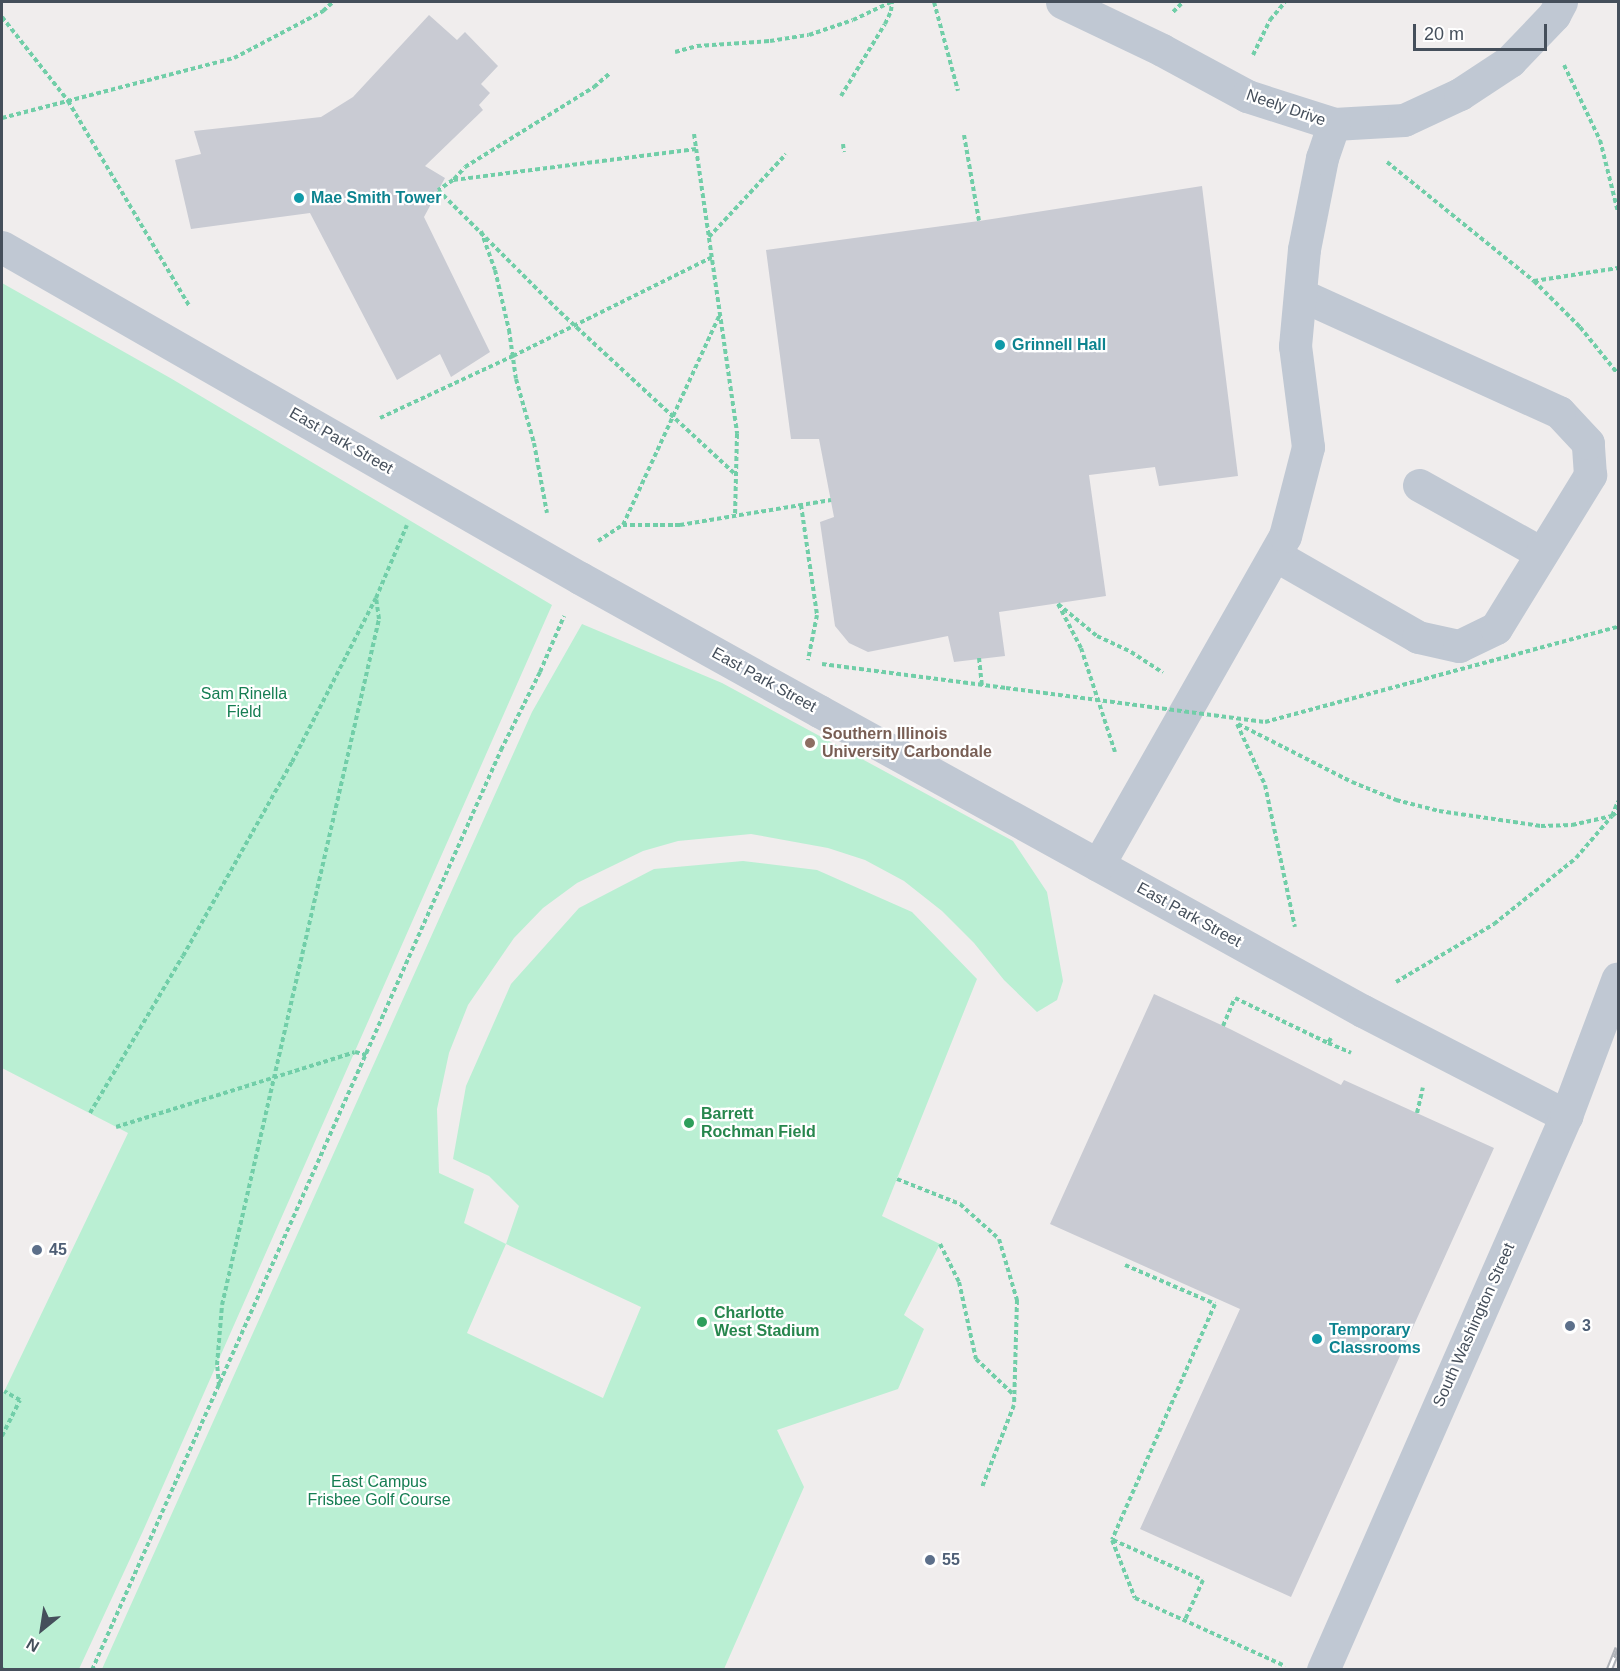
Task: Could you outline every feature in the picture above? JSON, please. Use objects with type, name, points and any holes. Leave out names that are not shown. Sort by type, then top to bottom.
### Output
[{"type":"street","name":"Neely Drive","points":[[1062,2],[1162,50],[1247,96],[1334,124],[1404,120],[1460,94],[1510,61],[1554,15],[1562,2]]},
{"type":"street","points":[[1098,865],[1285,536],[1308,447],[1295,346],[1304,249],[1322,158],[1334,124]]},
{"type":"street","name":"East Park Street","points":[[2,247],[423,488],[1098,865],[1353,1005],[1566,1116]]},
{"type":"street","points":[[1275,555],[1418,637],[1459,646],[1496,628],[1590,475],[1588,443],[1559,412],[1301,295]]},
{"type":"street","points":[[1419,485],[1541,553]]},
{"type":"street","name":"South Washington Street","points":[[1323,1670],[1566,1116],[1618,978]]},
{"type":"path","points":[[2,118],[234,58],[323,11],[333,2]]},
{"type":"path","points":[[675,52],[698,46],[770,42],[808,35],[854,20],[891,2],[891,11],[885,24],[841,96]]},
{"type":"path","points":[[934,2],[958,91]]},
{"type":"path","points":[[1250,63],[1270,21],[1285,2]]},
{"type":"path","points":[[2,17],[68,101],[190,307]]},
{"type":"path","points":[[1564,65],[1599,140],[1618,212]]},
{"type":"path","points":[[609,74],[594,87],[465,167],[453,180],[438,190],[672,418],[736,475]]},
{"type":"path","points":[[694,134],[736,434],[735,515]]},
{"type":"path","points":[[964,135],[979,221]]},
{"type":"path","points":[[843,144],[844,152]]},
{"type":"path","points":[[453,180],[696,149]]},
{"type":"path","points":[[709,237],[786,154]]},
{"type":"path","points":[[1387,162],[1534,281],[1580,327],[1618,374]]},
{"type":"path","points":[[479,228],[495,270],[516,380],[534,443],[548,517]]},
{"type":"path","points":[[376,420],[513,356],[712,257]]},
{"type":"path","points":[[1534,281],[1618,268]]},
{"type":"path","points":[[595,544],[622,525],[720,314]]},
{"type":"path","points":[[90,1113],[183,956],[287,771],[376,598],[423,488]]},
{"type":"path","points":[[622,525],[680,525],[831,500]]},
{"type":"path","points":[[801,505],[817,615],[808,662],[1266,722],[1618,627]]},
{"type":"path","points":[[219,1387],[217,1365],[222,1305],[380,619],[376,598]]},
{"type":"path","points":[[1115,755],[1081,648],[1058,604],[1097,636],[1131,652],[1166,675]]},
{"type":"path","points":[[92,1670],[501,750],[540,672],[564,615]]},
{"type":"path","points":[[979,658],[982,685]]},
{"type":"path","points":[[1237,724],[1352,782],[1396,800],[1438,811],[1541,826],[1572,825],[1612,816]]},
{"type":"path","points":[[1612,816],[1618,801]]},
{"type":"path","points":[[1360,1057],[1328,1043],[1353,1005],[1442,957],[1494,924],[1576,858],[1618,811]]},
{"type":"path","points":[[116,1127],[275,1075],[355,1052],[367,1055]]},
{"type":"path","points":[[1417,1113],[1424,1085]]},
{"type":"path","points":[[897,1179],[960,1204],[999,1239],[1017,1300],[1014,1405],[981,1487]]},
{"type":"path","points":[[940,1244],[959,1282],[976,1359],[1015,1395]]},
{"type":"path","points":[[1125,1265],[1215,1304],[1112,1540],[1135,1598],[1294,1670]]},
{"type":"path","points":[[2,1433],[20,1400],[4,1391]]},
{"type":"path","points":[[1112,1540],[1203,1580],[1185,1620]]},
{"type":"green space","name":"Sam Rinella Field","points":[[2,283],[172,379],[552,605],[143,1531],[79,1669],[2,1669],[2,1396],[128,1133],[2,1068]]},
{"type":"green space","name":"East Campus Frisbee Golf Course","points":[[582,624],[722,683],[1013,841],[1047,892],[1063,981],[1057,1000],[1037,1012],[1004,980],[974,943],[942,911],[904,881],[865,860],[828,848],[751,834],[678,841],[643,851],[577,883],[543,908],[514,938],[468,1005],[449,1053],[437,1109],[439,1173],[474,1189],[464,1223],[506,1244],[519,1206],[489,1176],[453,1159],[466,1086],[511,984],[579,908],[654,869],[743,861],[817,870],[912,912],[977,979],[882,1216],[940,1244],[904,1315],[924,1329],[898,1389],[777,1430],[804,1487],[724,1669],[102,1669],[532,712]],"holes":[[[506,1244],[641,1307],[603,1398],[467,1333]]]},
{"type":"building","name":"Mae Smith Tower","points":[[429,15],[457,40],[465,32],[498,66],[481,84],[490,93],[479,105],[483,110],[425,166],[445,178],[424,217],[490,352],[451,377],[440,354],[397,380],[310,213],[191,229],[175,160],[201,154],[194,131],[321,117],[353,97]]},
{"type":"building","name":"Grinnell Hall","points":[[1202,186],[1238,476],[1159,486],[1155,467],[1089,475],[1106,596],[999,612],[1005,656],[954,662],[948,636],[868,652],[849,643],[835,626],[820,522],[834,517],[819,439],[791,439],[766,250],[979,221]]},
{"type":"building","name":"Temporary Classrooms","points":[[1154,994],[1341,1085],[1344,1080],[1494,1148],[1291,1597],[1140,1529],[1240,1309],[1050,1224]]},
{"type":"railway","points":[[1609,1670],[1618,1648]]},
{"type":"place","name":"Mae Smith Tower","points":[[299,198]]},
{"type":"place","name":"Grinnell Hall","points":[[1000,345]]},
{"type":"place","name":"Southern Illinois University Carbondale","points":[[810,743]]},
{"type":"place","name":"Barrett Rochman Field","points":[[689,1123]]},
{"type":"place","name":"45","points":[[37,1250]]},
{"type":"place","name":"Charlotte West Stadium","points":[[702,1322]]},
{"type":"place","name":"3","points":[[1570,1326]]},
{"type":"place","name":"Temporary Classrooms","points":[[1317,1339]]},
{"type":"place","name":"55","points":[[930,1560]]}]
